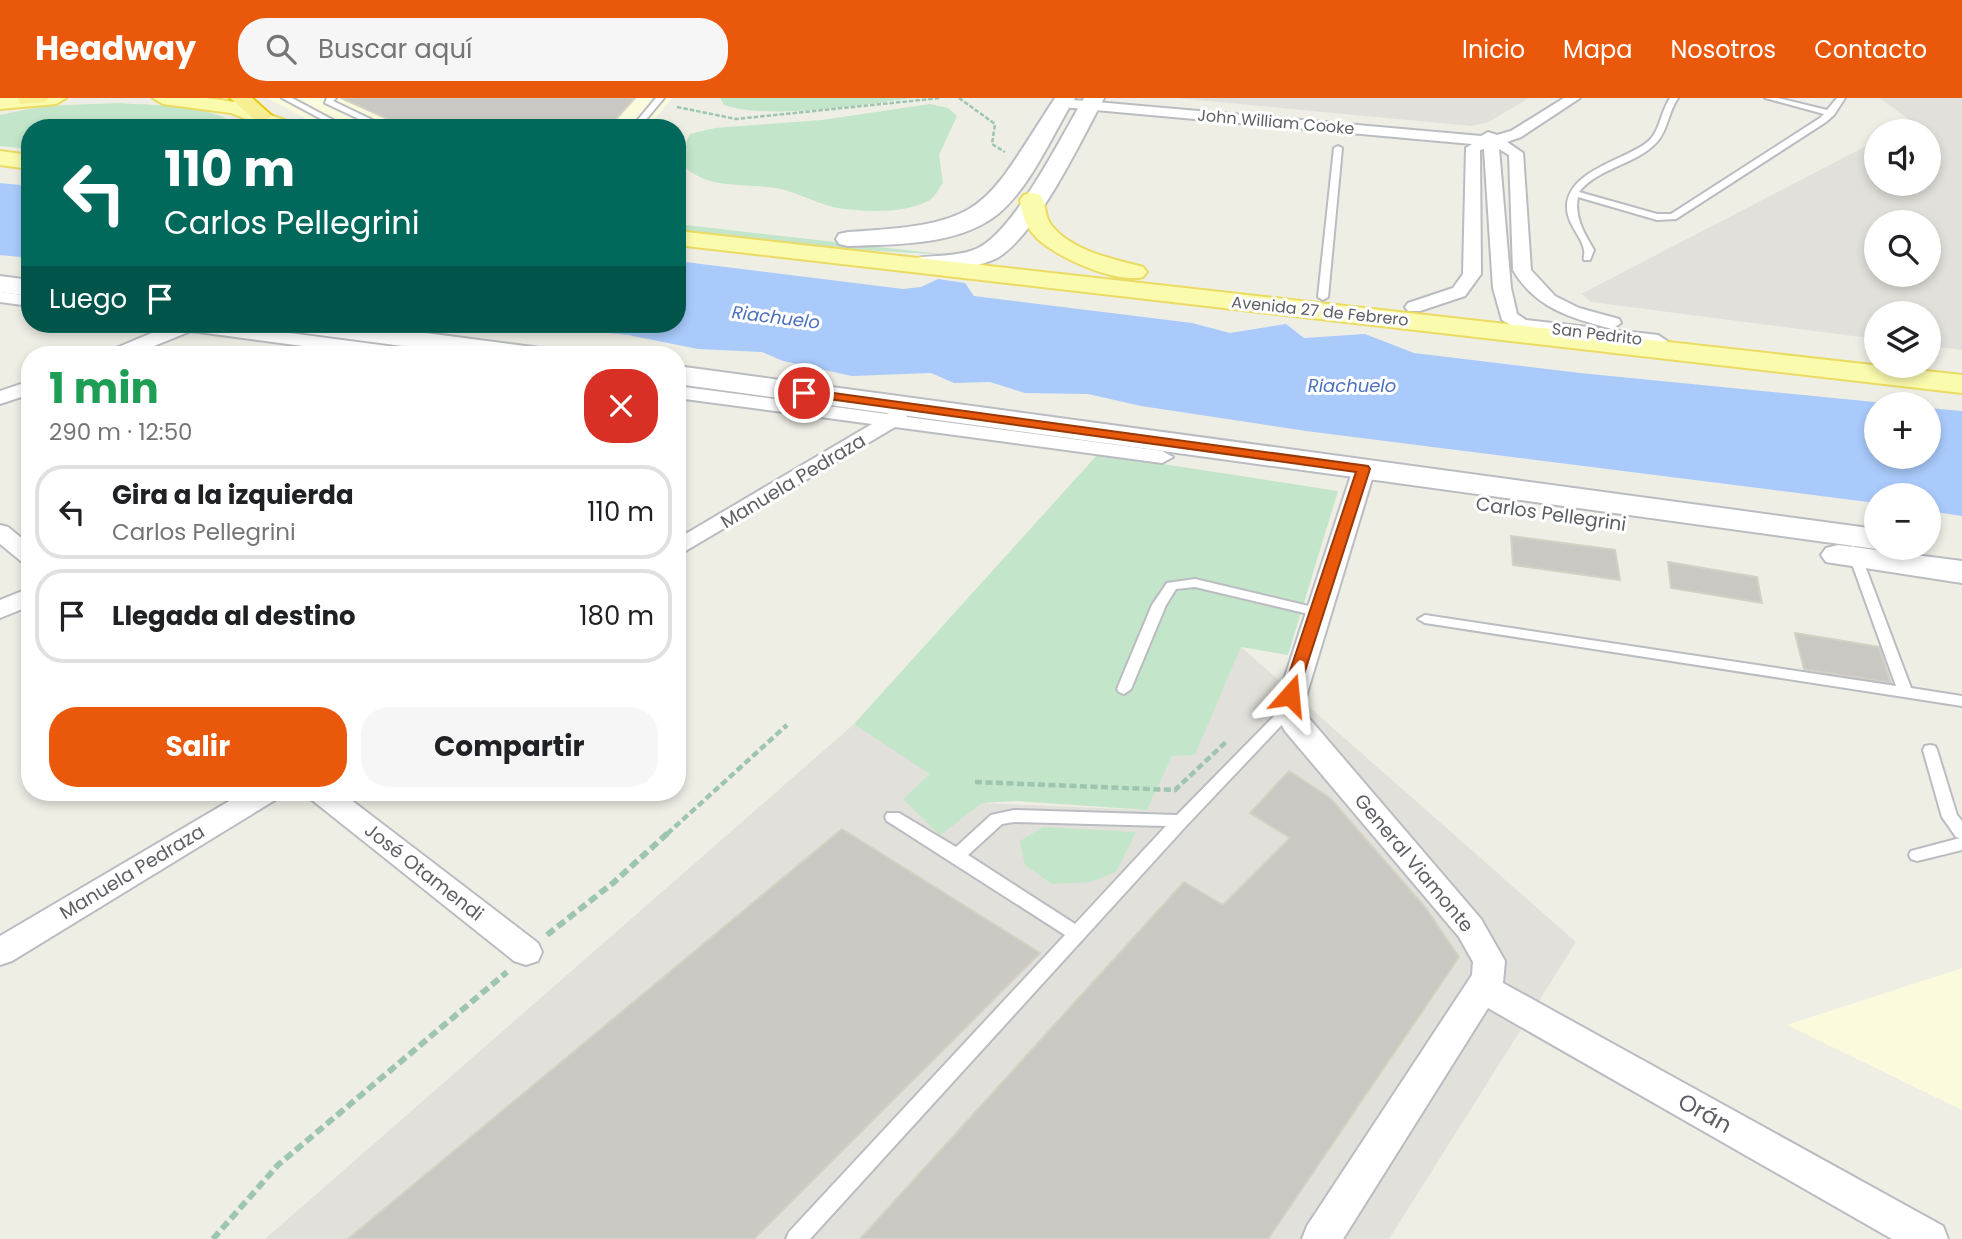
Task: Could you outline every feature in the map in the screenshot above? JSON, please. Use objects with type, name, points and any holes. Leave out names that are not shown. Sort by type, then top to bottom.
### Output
[{"type":"highway","points":[[240,98],[264,119]]},
{"type":"main road","points":[[0,105],[56,98]]},
{"type":"main road","points":[[163,98],[206,103],[258,119]]},
{"type":"main road","points":[[848,239],[919,233],[974,217],[989,208],[1004,192],[1063,100]]},
{"type":"main road","points":[[916,265],[981,256],[1007,239],[1097,100]]},
{"type":"main road","points":[[0,158],[21,161]]},
{"type":"main road","points":[[1032,200],[1032,212],[1038,225],[1059,244],[1093,260],[1153,277]]},
{"type":"main road","name":"Avenida 27 de Febrero","points":[[686,221],[1323,297],[1635,330],[1864,364]]},
{"type":"main road","name":"Avenida 27 de Febrero","points":[[686,239],[1864,364]]},
{"type":"main road","points":[[0,284],[21,287]]},
{"type":"main road","points":[[365,333],[464,346]]},
{"type":"main road","points":[[1941,365],[1962,367]]},
{"type":"main road","name":"Carlos Pellegrini","points":[[686,377],[898,414],[1860,544],[1962,572]]},
{"type":"main road","name":"Avenida 27 de Febrero","points":[[1933,378],[1962,384]]},
{"type":"main road","points":[[1941,548],[1962,550]]},
{"type":"street","points":[[1414,307],[1444,299],[1460,292],[1469,283],[1473,266],[1473,148],[1490,133],[1516,134],[1573,98]]},
{"type":"street","name":"John William Cooke","points":[[1063,100],[1097,100],[1490,133]]},
{"type":"street","points":[[1490,133],[1502,288],[1508,316]]},
{"type":"street","name":"San Pedrito","points":[[1490,133],[1516,153],[1522,270],[1527,281],[1551,302],[1635,330]]},
{"type":"street","points":[[0,297],[21,300]]},
{"type":"street","name":"San Pedrito","points":[[1508,316],[1521,325],[1864,364]]},
{"type":"street","points":[[137,346],[167,333]]},
{"type":"street","points":[[253,333],[346,346]]},
{"type":"street","points":[[0,398],[21,390]]},
{"type":"street","name":"Carlos Pellegrini","points":[[686,393],[898,414]]},
{"type":"street","name":"Manuela Pedraza","points":[[686,544],[898,414]]},
{"type":"street","points":[[1288,710],[1317,612],[1362,478]]},
{"type":"street","points":[[0,532],[21,550]]},
{"type":"street","points":[[0,610],[21,600]]},
{"type":"street","name":"General Viamonte","points":[[1288,710],[1295,724],[1471,928],[1489,961],[1489,977],[1321,1239]]},
{"type":"street","name":"Manuela Pedraza","points":[[0,952],[252,801]]},
{"type":"street","name":"José Otamendi","points":[[332,801],[526,952]]},
{"type":"street","name":"Orán","points":[[1482,988],[1929,1239]]},
{"type":"lane","points":[[286,98],[327,119]]},
{"type":"lane","points":[[332,98],[328,101],[366,119]]},
{"type":"lane","points":[[642,119],[660,98]]},
{"type":"lane","points":[[1587,258],[1590,250],[1573,226],[1569,205],[1574,193],[1582,183],[1650,144],[1661,131],[1668,105],[1674,98]]},
{"type":"lane","points":[[1769,98],[1831,113]]},
{"type":"lane","points":[[1574,193],[1657,218],[1673,217],[1831,113],[1840,98]]},
{"type":"lane","points":[[1323,297],[1338,148]]},
{"type":"lane","points":[[1860,544],[1906,693]]},
{"type":"lane","points":[[1124,689],[1159,605],[1172,586],[1195,583],[1317,612]]},
{"type":"lane","points":[[1425,619],[1962,701]]},
{"type":"lane","points":[[796,1239],[1181,821],[1288,710]]},
{"type":"lane","points":[[1930,750],[1950,817],[1962,833]]},
{"type":"lane","points":[[957,856],[997,819],[1014,816],[1181,821]]},
{"type":"lane","points":[[893,817],[1078,935]]},
{"type":"lane","points":[[1917,855],[1962,844]]},
{"type":"path","points":[[677,107],[736,119],[940,98]]},
{"type":"path","points":[[959,98],[995,124],[992,144],[1001,151],[1027,157]]},
{"type":"path","points":[[213,1239],[278,1165],[494,986],[526,952],[613,883],[765,747],[787,724]]},
{"type":"path","points":[[975,782],[1175,790],[1233,736],[1265,735]]},
{"type":"shaded area","points":[[267,98],[672,98],[654,119],[307,119]]},
{"type":"shaded area","points":[[1176,98],[1529,98],[1487,123],[1471,126]]},
{"type":"shaded area","points":[[1880,98],[1962,98],[1962,350],[1941,347],[1941,301],[1864,301],[1864,337],[1591,302],[1581,294],[1864,147],[1864,196],[1941,196],[1941,119],[1908,119]]},
{"type":"shaded area","points":[[1241,647],[1576,942],[1389,1239],[265,1239],[854,724],[982,803],[1146,810],[1172,756],[1195,754]]},
{"type":"shaded area","points":[[1962,968],[1962,1110],[1787,1025]]},
{"type":"green space","points":[[720,98],[911,98],[842,107],[765,111],[724,105]]},
{"type":"green space","points":[[119,103],[167,106],[200,110],[228,119],[21,119],[21,148],[0,146],[0,115],[44,106]]},
{"type":"green space","points":[[930,104],[948,108],[957,116],[939,155],[943,183],[930,200],[920,205],[897,210],[872,211],[838,208],[776,188],[716,182],[704,179],[686,168],[686,150],[690,134],[715,128],[822,120]]},
{"type":"green space","points":[[686,225],[950,255],[793,246],[686,234]]},
{"type":"green space","points":[[1098,454],[1338,491],[1288,655],[1241,647],[1195,755],[1172,756],[1147,810],[1016,801],[982,803],[940,835],[903,799],[930,774],[854,724]]},
{"type":"green space","points":[[1043,827],[1136,832],[1116,872],[1090,882],[1052,884],[1025,865],[1020,841]]},
{"type":"water","points":[[0,183],[21,185],[21,257],[0,255]]},
{"type":"water","name":"Riachuelo","points":[[686,262],[903,289],[921,287],[938,279],[965,283],[974,296],[1192,323],[1230,333],[1286,324],[1304,338],[1365,334],[1414,353],[1580,373],[1864,401],[1864,469],[1941,469],[1941,409],[1962,411],[1962,516],[1941,513],[1941,483],[1864,483],[1864,501],[1306,431],[1141,406],[1088,394],[1025,393],[990,382],[954,383],[931,373],[852,376],[783,361],[762,352],[683,346],[608,333],[686,333]]},
{"type":"building","points":[[341,98],[635,98],[616,119],[388,119]]},
{"type":"building","points":[[1511,536],[1615,550],[1620,580],[1513,565]]},
{"type":"building","points":[[1668,562],[1757,577],[1762,603],[1671,588]]},
{"type":"building","points":[[1795,633],[1879,647],[1891,683],[1804,669]]},
{"type":"building","points":[[1289,771],[1330,798],[1425,907],[1459,957],[1268,1239],[860,1239],[1184,882],[1223,905],[1290,838],[1250,813]]},
{"type":"building","points":[[842,829],[1040,953],[754,1239],[348,1239]]},
{"type":"route","points":[[804,393],[1364,469],[1290,695]]}]
